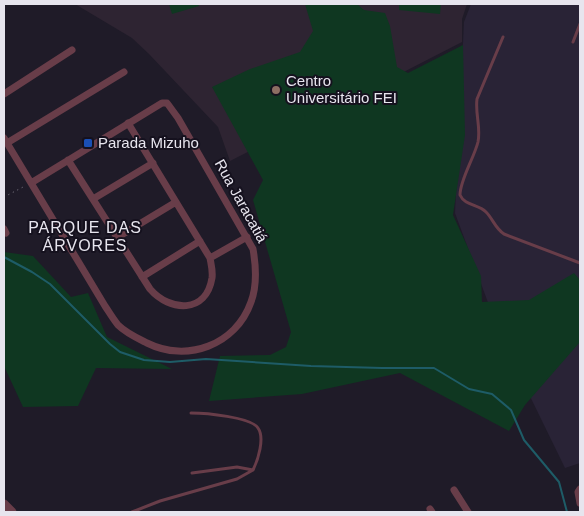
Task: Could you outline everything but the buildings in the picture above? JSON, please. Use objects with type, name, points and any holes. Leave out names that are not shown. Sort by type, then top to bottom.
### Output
[{"type":"street","points":[[4,94],[72,50]]},
{"type":"street","points":[[5,141],[124,72]]},
{"type":"street","name":"Rua Jaracatiá","points":[[5,141],[118,325],[131,335],[164,351],[194,351],[207,347],[235,329],[244,318],[251,302],[255,276],[253,249],[178,118],[164,103],[128,123]]},
{"type":"street","points":[[31,183],[68,160],[128,123],[210,258],[212,272],[210,285],[203,296],[192,304],[182,306],[168,304],[155,295],[68,160]]},
{"type":"street","points":[[94,200],[153,163]]},
{"type":"street","points":[[118,237],[176,202]]},
{"type":"street","points":[[210,258],[247,237]]},
{"type":"street","points":[[142,277],[200,241]]},
{"type":"street","points":[[580,489],[578,492],[580,503]]},
{"type":"street","points":[[454,490],[468,512]]},
{"type":"street","points":[[4,504],[12,512]]},
{"type":"lane","points":[[573,42],[580,24]]},
{"type":"lane","points":[[503,37],[477,99],[478,142],[461,186],[460,195],[464,201],[486,212],[496,227],[504,234],[580,263]]},
{"type":"lane","points":[[132,512],[160,501],[237,479],[253,470],[260,439],[259,429],[256,426],[233,418],[191,413]]},
{"type":"lane","points":[[192,473],[237,467],[253,470]]},
{"type":"path","points":[[4,197],[31,183]]},
{"type":"shaded area","name":"Centro Universitário FEI","points":[[75,4],[467,4],[462,19],[462,42],[230,161],[218,127],[149,54],[132,38]]},
{"type":"shaded area","points":[[471,4],[580,4],[580,463],[565,468],[500,335],[455,213],[464,22]]},
{"type":"green space","points":[[169,4],[198,4],[199,6],[172,14]]},
{"type":"green space","points":[[305,4],[357,4],[364,10],[385,13],[390,26],[397,67],[408,73],[463,45],[465,135],[453,215],[481,276],[482,302],[529,300],[574,273],[580,280],[580,342],[525,405],[509,431],[400,373],[302,394],[209,401],[220,356],[270,355],[286,347],[291,332],[253,200],[263,180],[212,87],[250,69],[300,52],[313,31]]},
{"type":"green space","points":[[399,4],[441,4],[440,14],[399,10]]},
{"type":"green space","points":[[4,252],[33,256],[71,297],[88,293],[107,337],[172,369],[96,368],[78,406],[23,407],[4,366]]},
{"type":"waterway","points":[[4,257],[50,284],[120,352],[144,360],[170,362],[206,359],[311,366],[434,368],[469,389],[492,394],[511,410],[524,440],[559,482],[567,512]]},
{"type":"place","name":"Centro Universitário FEI","points":[[276,90]]},
{"type":"place","name":"Parada Mizuho","points":[[88,143]]},
{"type":"district","name":"PARQUE DAS ÁRVORES","points":[[85,236]]}]
